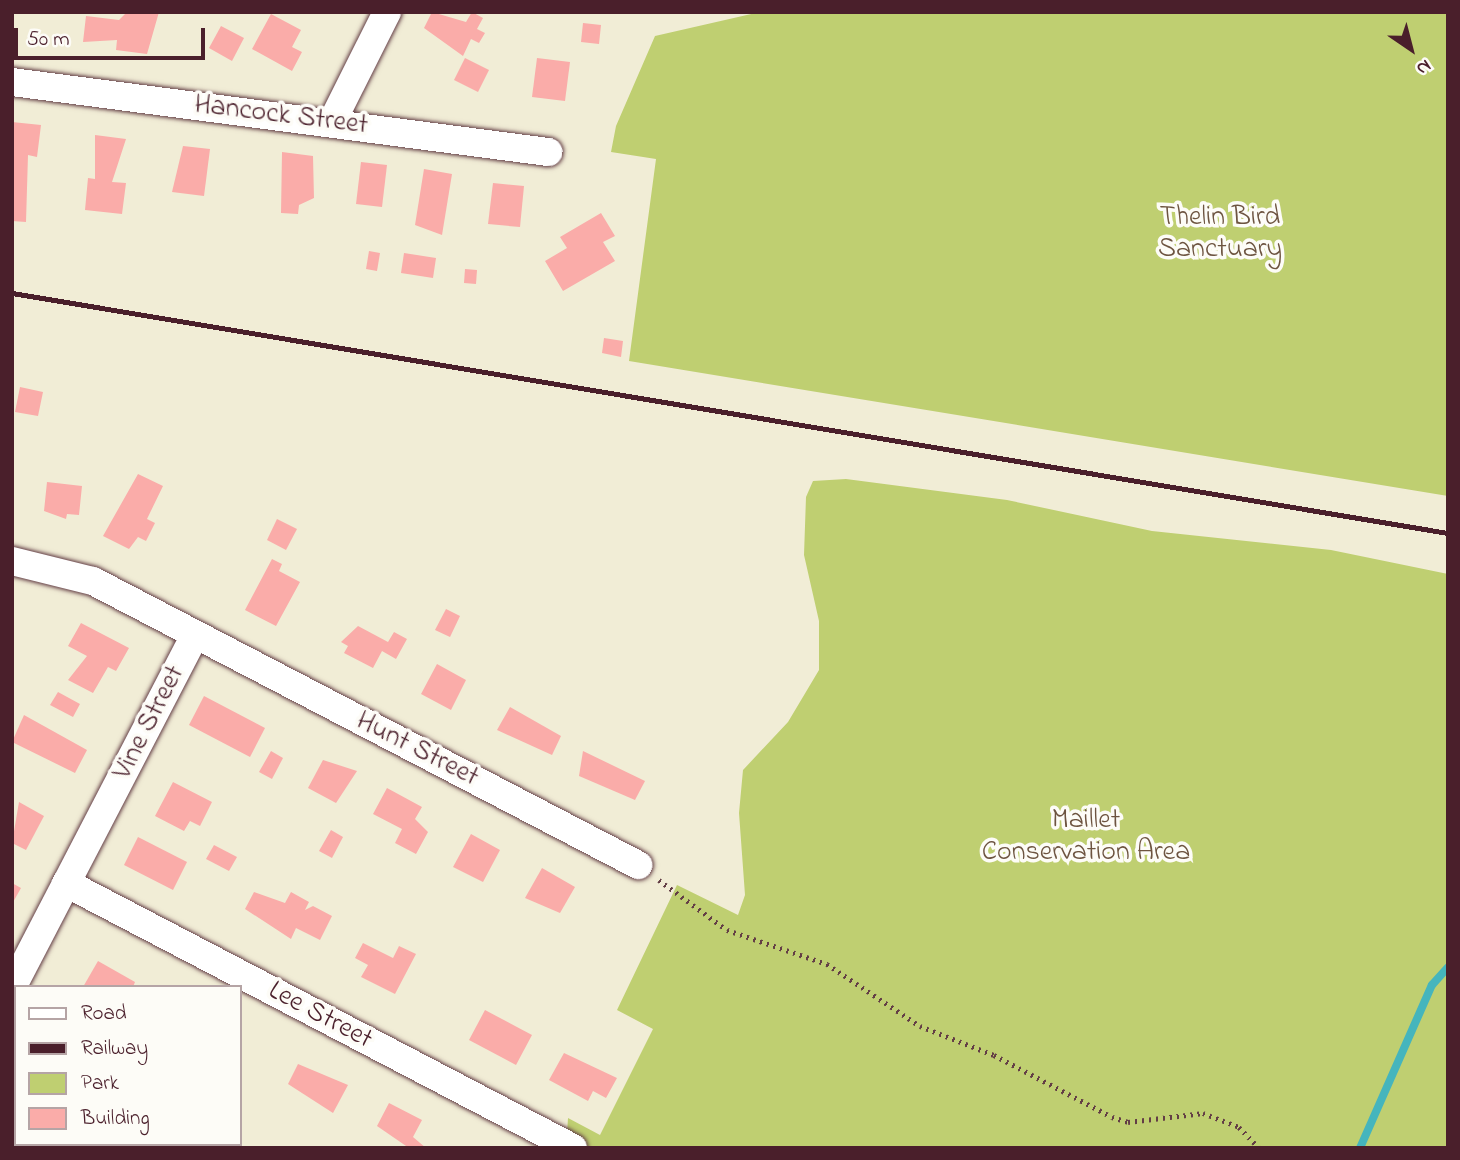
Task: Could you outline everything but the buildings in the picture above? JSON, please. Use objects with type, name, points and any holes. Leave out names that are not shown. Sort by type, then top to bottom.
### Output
[{"type":"street","points":[[332,122],[387,12]]},
{"type":"street","name":"Hancock Street","points":[[12,82],[548,152]]},
{"type":"street","name":"Vine Street","points":[[12,561],[82,577],[195,635],[12,988]]},
{"type":"street","name":"Hunt Street","points":[[195,635],[638,865]]},
{"type":"street","name":"Lee Street","points":[[66,883],[573,1148]]},
{"type":"path","points":[[638,865],[727,930],[827,964],[920,1026],[1023,1070],[1112,1118],[1128,1122],[1203,1113],[1249,1136],[1259,1148]]},
{"type":"green space","name":"Thelin Bird Sanctuary","points":[[760,12],[1448,12],[1448,496],[629,361],[656,159],[611,152],[616,126],[655,36]]},
{"type":"green space","name":"Maillet Conservation Area","points":[[846,479],[1007,500],[1152,531],[1331,550],[1448,574],[1448,1148],[566,1148],[568,1118],[600,1135],[653,1029],[617,1010],[677,885],[738,915],[745,895],[739,813],[743,770],[788,722],[819,670],[819,621],[804,555],[806,497],[813,481]]},
{"type":"waterway","points":[[1360,1148],[1432,985],[1448,967]]},
{"type":"railway","points":[[12,293],[1448,533]]}]
